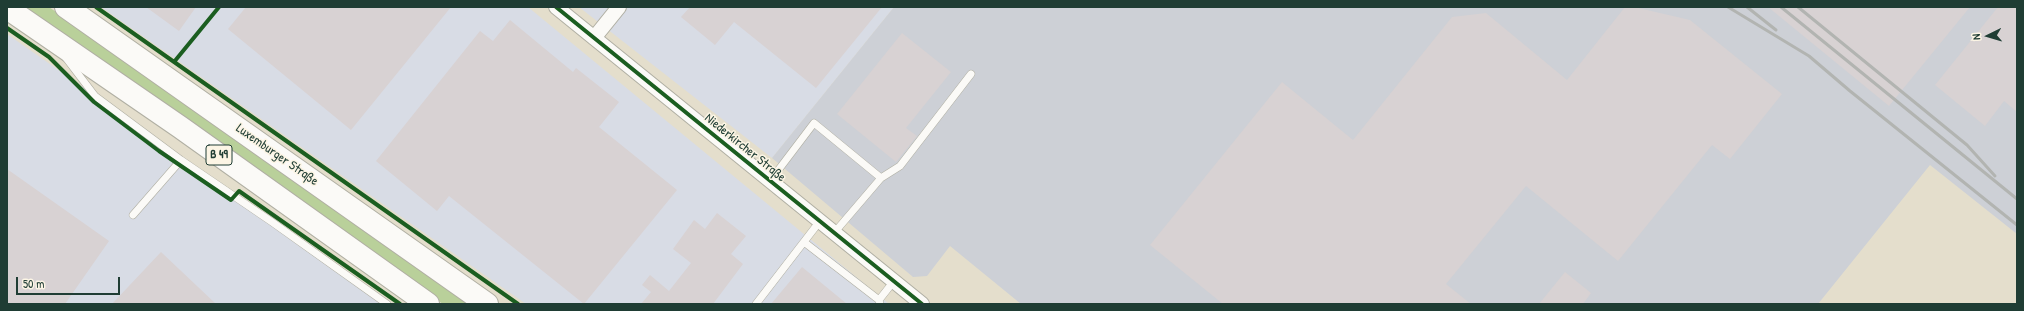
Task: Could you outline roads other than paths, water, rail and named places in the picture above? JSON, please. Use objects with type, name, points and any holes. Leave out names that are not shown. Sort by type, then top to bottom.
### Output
[{"type":"main road","name":"Luxemburger Straße","points":[[66,7],[487,304]]},
{"type":"main road","name":"B 49","points":[[7,8],[52,41],[180,127],[428,304]]},
{"type":"street","name":"Niederkircher Straße","points":[[556,7],[922,304]]},
{"type":"street","points":[[594,38],[619,7]]},
{"type":"lane","points":[[52,41],[95,96],[181,160],[272,222],[387,304]]},
{"type":"lane","points":[[834,233],[881,178],[900,166],[971,74]]},
{"type":"lane","points":[[770,181],[814,123],[881,178]]},
{"type":"lane","points":[[132,215],[181,160]]},
{"type":"lane","points":[[756,304],[820,221]]},
{"type":"lane","points":[[804,242],[879,302],[894,281]]},
{"type":"railway","points":[[1728,7],[1809,56],[1850,91],[2017,225]]},
{"type":"railway","points":[[1747,7],[1776,30]]},
{"type":"railway","points":[[1781,7],[2017,199]]},
{"type":"railway","points":[[1798,7],[1967,145],[1995,176]]}]
